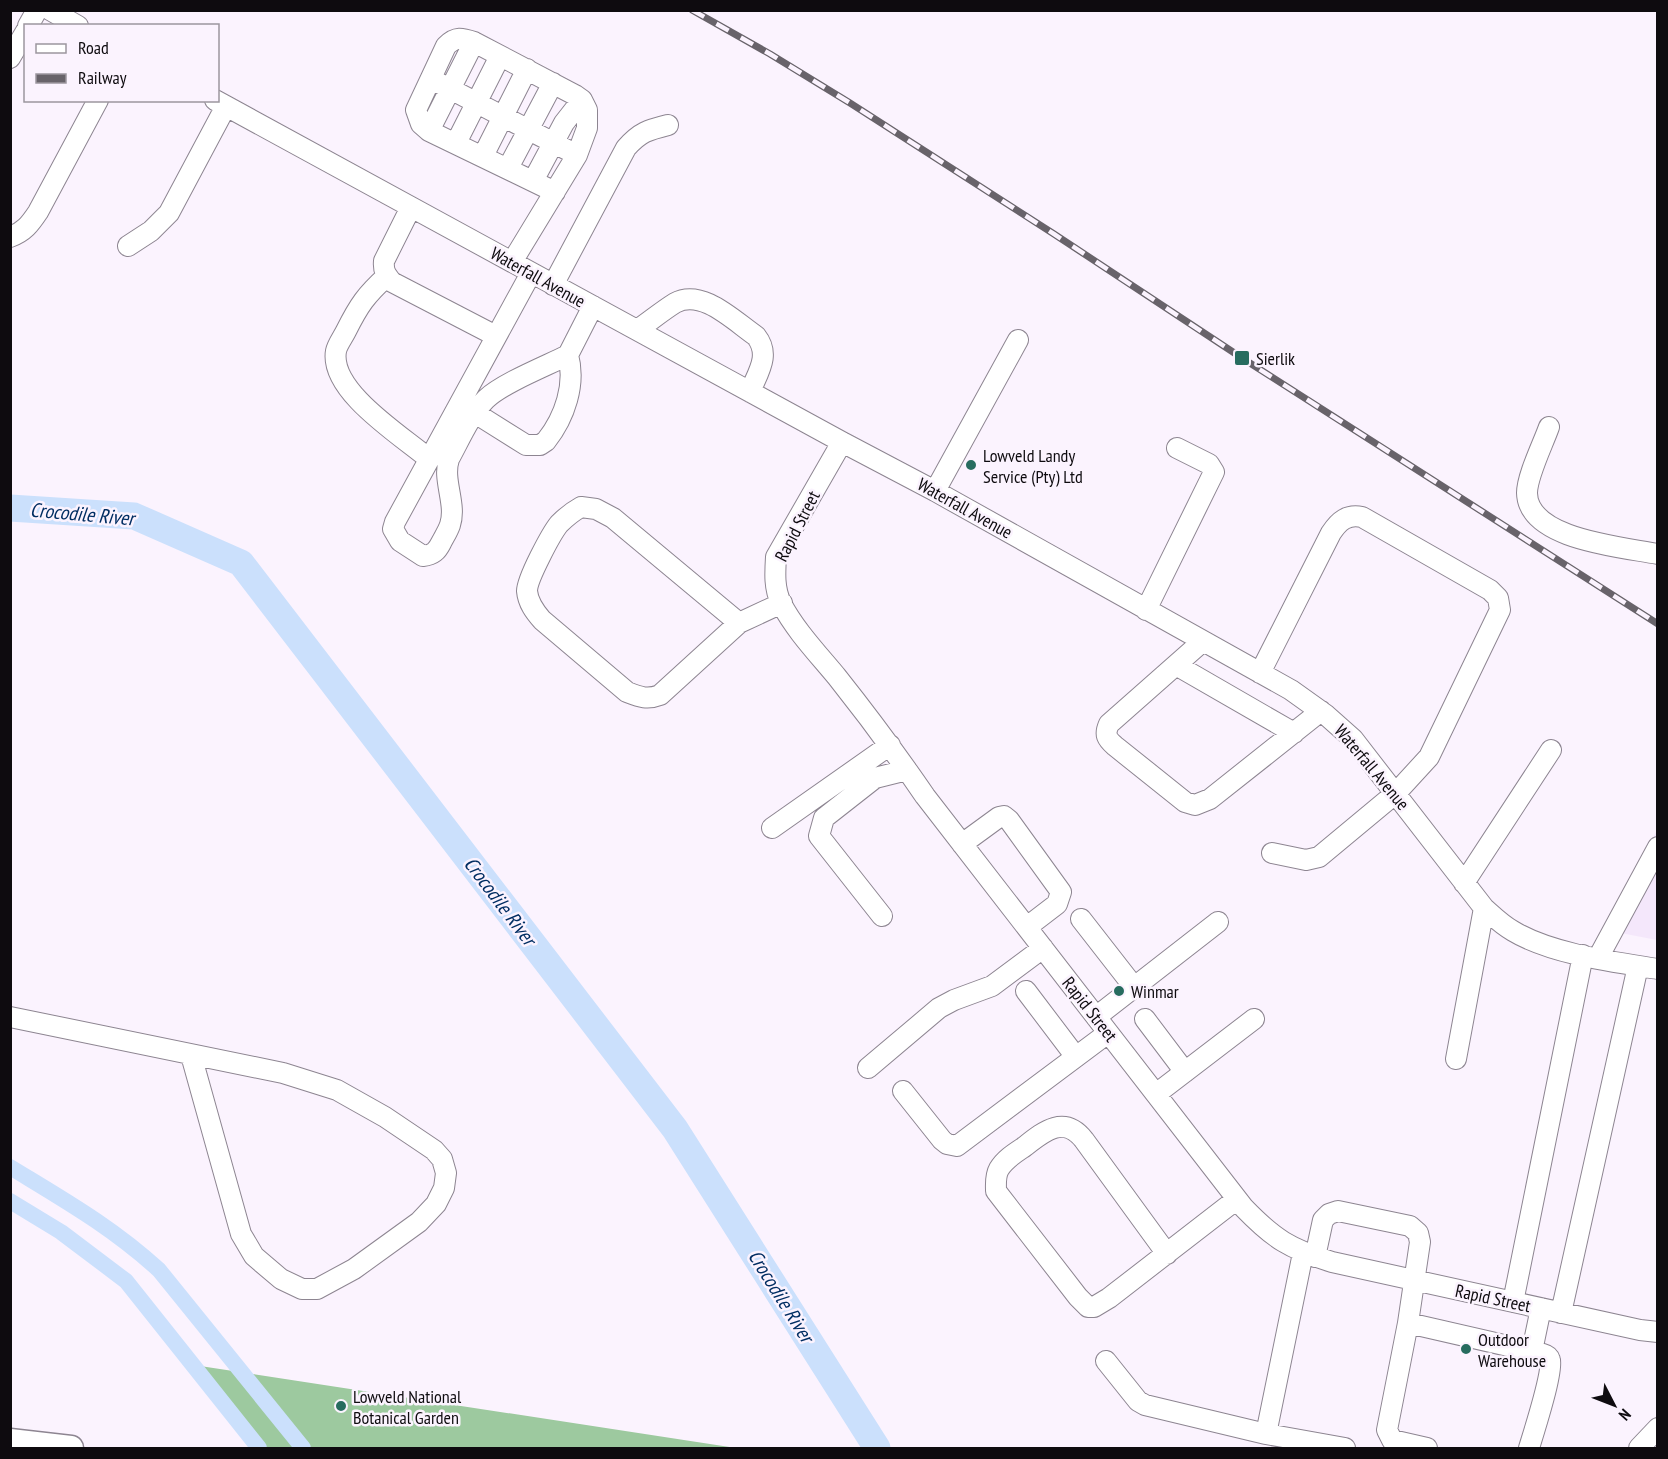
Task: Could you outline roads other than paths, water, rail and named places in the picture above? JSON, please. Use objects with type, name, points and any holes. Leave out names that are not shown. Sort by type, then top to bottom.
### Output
[{"type":"main road","points":[[10,1442],[71,1449]]},
{"type":"street","points":[[29,24],[37,10]]},
{"type":"street","points":[[50,10],[74,24]]},
{"type":"street","points":[[10,58],[24,34]]},
{"type":"street","points":[[512,262],[555,192],[577,155],[589,119],[587,110],[582,100],[575,95],[527,69],[474,42],[460,37],[453,39],[446,45],[416,110],[421,124],[429,131],[555,192]]},
{"type":"street","points":[[429,131],[474,42]]},
{"type":"street","points":[[456,143],[500,56]]},
{"type":"street","points":[[483,156],[527,69]]},
{"type":"street","points":[[431,80],[577,155]]},
{"type":"street","points":[[507,168],[553,83]]},
{"type":"street","points":[[533,181],[571,112],[582,100]]},
{"type":"street","points":[[10,237],[27,228],[38,212],[97,102]]},
{"type":"street","points":[[128,246],[151,231],[169,213],[221,103]]},
{"type":"street","name":"Waterfall Avenue","points":[[221,103],[935,491],[1292,690],[1353,739],[1484,908],[1506,926],[1526,938],[1545,945],[1591,957],[1658,969]]},
{"type":"street","points":[[554,285],[627,148],[636,136],[668,125]]},
{"type":"street","points":[[411,207],[384,261],[387,276],[392,282],[496,336]]},
{"type":"street","points":[[531,273],[395,522],[393,529],[400,541],[423,556],[433,554],[438,549],[451,524],[452,514],[446,467],[475,413],[486,399],[497,391],[568,354],[593,306]]},
{"type":"street","points":[[387,276],[366,295],[355,313],[336,352],[338,374],[354,398],[429,459]]},
{"type":"street","points":[[637,330],[676,302],[689,298],[707,302],[756,336],[761,342],[764,354],[750,392]]},
{"type":"street","points":[[935,491],[1018,340]]},
{"type":"street","points":[[475,413],[526,445],[540,445],[550,436],[568,398],[572,369],[568,354]]},
{"type":"street","points":[[1549,427],[1529,482],[1528,501],[1534,513],[1548,525],[1567,535],[1658,554]]},
{"type":"street","name":"Rapid Street","points":[[842,442],[776,557],[776,589],[782,603],[800,630],[890,744],[962,844],[1258,1223],[1284,1243],[1309,1255],[1416,1282],[1658,1332]]},
{"type":"street","points":[[1146,610],[1214,472],[1209,464],[1177,448]]},
{"type":"street","points":[[739,622],[613,518],[596,509],[581,507],[568,514],[557,526],[529,579],[527,593],[532,608],[542,620],[627,692],[650,699],[660,695],[739,622],[782,603]]},
{"type":"street","points":[[1260,673],[1331,533],[1347,517],[1355,515],[1362,517],[1490,590],[1498,598],[1500,610],[1492,630],[1429,757],[1396,793],[1317,858],[1297,859],[1272,853]]},
{"type":"street","points":[[1203,641],[1109,724],[1106,731],[1109,740],[1115,746],[1185,802],[1196,805],[1210,799],[1321,711]]},
{"type":"street","points":[[1176,665],[1294,733]]},
{"type":"street","points":[[772,828],[890,744]]},
{"type":"street","points":[[1464,883],[1551,750]]},
{"type":"street","points":[[882,916],[819,836],[824,818],[875,778],[907,770]]},
{"type":"street","points":[[962,844],[999,817],[1004,816],[1009,820],[1059,888],[1061,895],[1053,909],[1027,927]]},
{"type":"street","points":[[1513,1302],[1591,957],[1658,847]]},
{"type":"street","points":[[1456,1059],[1484,908]]},
{"type":"street","points":[[1081,919],[1134,987]]},
{"type":"street","points":[[1096,1017],[1218,922]]},
{"type":"street","points":[[868,1068],[939,1008],[992,986],[1043,948]]},
{"type":"street","points":[[1561,1313],[1638,966]]},
{"type":"street","points":[[1026,991],[1076,1058]]},
{"type":"street","points":[[10,1017],[283,1073],[336,1090],[385,1117],[434,1150],[442,1159],[446,1173],[444,1188],[436,1204],[419,1222],[337,1280],[316,1289],[302,1289],[281,1279],[254,1256],[241,1234],[191,1055]]},
{"type":"street","points":[[1145,1019],[1185,1072]]},
{"type":"street","points":[[1156,1094],[1254,1019]]},
{"type":"street","points":[[903,1091],[942,1140],[946,1144],[957,1146],[1108,1033]]},
{"type":"street","points":[[1167,1254],[1084,1140],[1075,1131],[1062,1126],[1044,1131],[999,1169],[995,1181],[996,1191],[1088,1307],[1094,1307],[1110,1298],[1167,1254],[1237,1199]]},
{"type":"street","points":[[1266,1434],[1309,1255],[1323,1220],[1332,1212],[1338,1211],[1410,1226],[1420,1237],[1416,1282],[1387,1433],[1389,1438],[1395,1442],[1427,1449]]},
{"type":"street","points":[[1532,1351],[1541,1308]]},
{"type":"street","points":[[1408,1323],[1547,1355],[1551,1364],[1529,1449]]},
{"type":"street","points":[[1106,1361],[1138,1401],[1145,1405],[1266,1434],[1345,1449]]},
{"type":"street","points":[[1640,1449],[1658,1428]]},
{"type":"waterway","name":"Crocodile River","points":[[10,508],[134,516],[241,563],[675,1129],[877,1448]]},
{"type":"waterway","points":[[10,1167],[105,1227],[159,1270],[303,1448]]},
{"type":"waterway","points":[[10,1201],[61,1232],[126,1281],[259,1448]]},
{"type":"railway","points":[[692,10],[850,103],[1242,358],[1658,624]]},
{"type":"place","name":"Sierlik","points":[[1242,358]]},
{"type":"place","name":"Lowveld Landy Service (Pty) Ltd","points":[[971,465]]},
{"type":"place","name":"Winmar","points":[[1119,991]]},
{"type":"place","name":"Outdoor Warehouse","points":[[1466,1349]]},
{"type":"place","name":"Lowveld National Botanical Garden","points":[[341,1406]]}]
